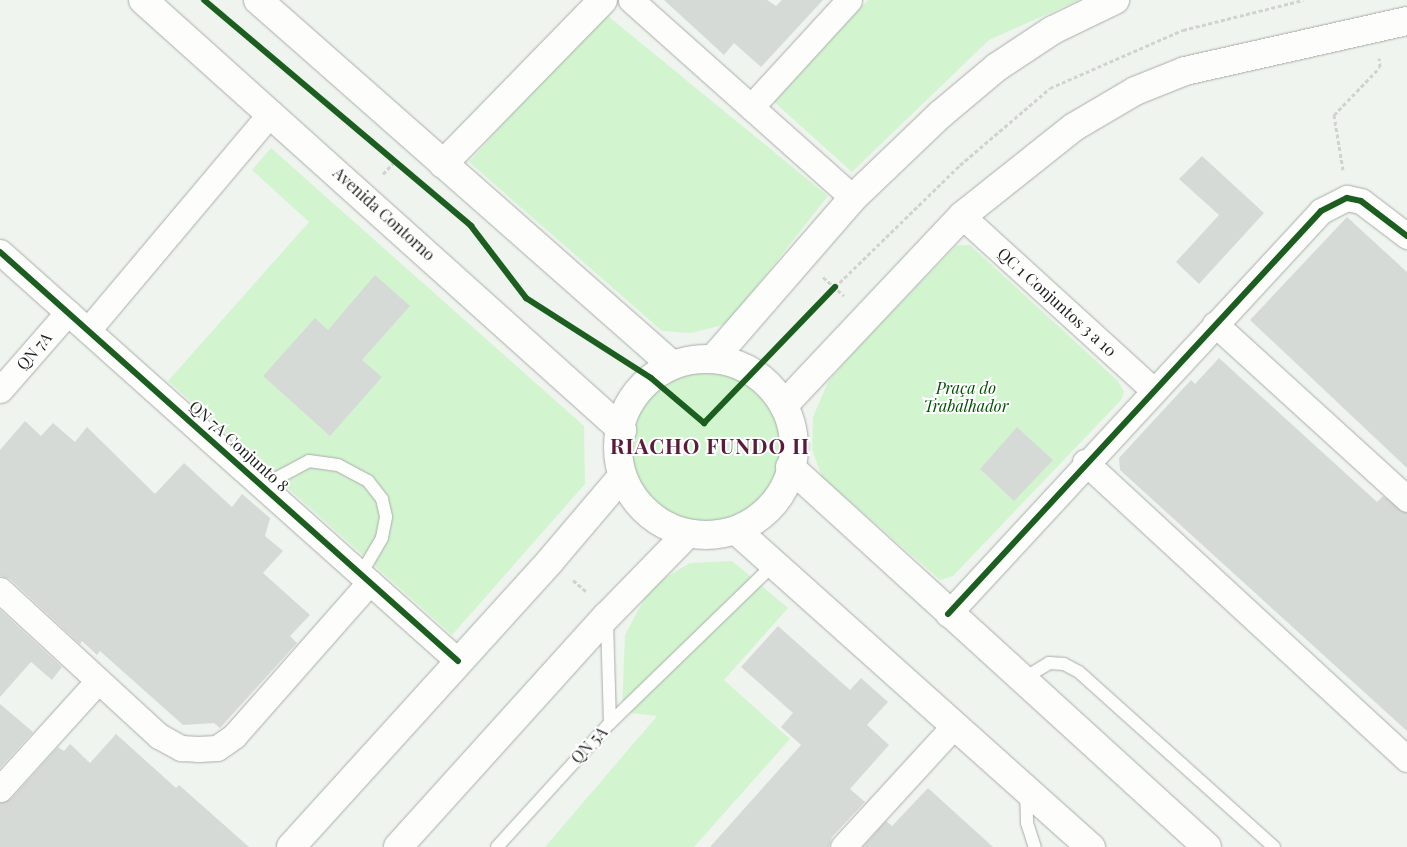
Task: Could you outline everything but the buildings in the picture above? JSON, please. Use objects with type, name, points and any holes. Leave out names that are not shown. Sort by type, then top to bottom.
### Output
[{"type":"main road","name":"Avenida Contorno","points":[[143,0],[363,194],[622,430]]},
{"type":"main road","points":[[258,0],[672,365]]},
{"type":"main road","points":[[443,164],[603,0]]},
{"type":"main road","points":[[714,358],[853,198],[941,114],[997,67],[1053,30],[1115,0]]},
{"type":"main road","points":[[784,405],[962,216],[1074,127],[1135,91],[1185,72],[1246,55],[1407,21]]},
{"type":"main road","points":[[714,358],[752,370],[784,405],[791,427],[790,467],[776,498],[766,511],[737,530],[686,535],[648,515],[631,498],[620,479],[622,430],[637,393],[672,365],[714,358]]},
{"type":"main road","points":[[790,467],[948,614],[1207,847]]},
{"type":"main road","points":[[291,847],[551,560],[620,479]]},
{"type":"main road","points":[[737,530],[1091,847]]},
{"type":"main road","points":[[398,847],[608,614],[686,535]]},
{"type":"street","points":[[631,0],[853,198]]},
{"type":"street","points":[[751,107],[850,0]]},
{"type":"street","points":[[88,330],[271,113]]},
{"type":"street","points":[[948,614],[1152,389],[1321,211],[1347,198],[1376,209],[1404,227]]},
{"type":"street","name":"QC 1 Conjuntos 3 a 10","points":[[962,216],[1152,389]]},
{"type":"street","name":"QN 7A Conjunto 8","points":[[0,252],[458,661]]},
{"type":"street","name":"QN 7A","points":[[0,390],[68,312]]},
{"type":"street","points":[[1215,324],[1407,499]]},
{"type":"street","points":[[1085,462],[1407,759]]},
{"type":"street","points":[[0,590],[160,736],[181,748],[217,748],[234,736],[366,578]]},
{"type":"street","points":[[0,789],[98,681]]},
{"type":"street","points":[[843,847],[954,726]]},
{"type":"lane","points":[[262,486],[309,461],[338,465],[368,480],[382,499],[386,517],[382,538],[366,578]]},
{"type":"lane","points":[[610,723],[774,564]]},
{"type":"lane","name":"QN 5A","points":[[496,847],[610,723],[608,614]]},
{"type":"lane","points":[[1021,680],[1048,663],[1064,664],[1079,672],[1274,847]]},
{"type":"lane","points":[[1026,789],[1027,823],[1035,847]]},
{"type":"path","points":[[1347,198],[1334,115],[1380,67],[1378,27]]},
{"type":"path","points":[[363,194],[415,140]]},
{"type":"path","points":[[388,155],[403,168]]},
{"type":"path","points":[[829,293],[834,287]]},
{"type":"path","points":[[551,560],[608,614]]},
{"type":"green space","points":[[868,0],[1079,0],[989,40],[852,172],[773,101]]},
{"type":"green space","points":[[603,12],[828,196],[727,324],[691,333],[662,331],[469,162]]},
{"type":"green space","points":[[271,148],[584,426],[585,484],[452,635],[168,381],[309,222],[252,170]]},
{"type":"green space","name":"Praça do Trabalhador","points":[[957,245],[970,245],[1118,381],[1124,392],[1121,400],[953,576],[940,580],[822,477],[812,450],[813,417],[828,382],[856,349]]},
{"type":"green space","points":[[706,372],[735,378],[759,394],[775,418],[781,447],[775,476],[759,500],[735,516],[706,522],[677,516],[653,500],[637,476],[631,447],[637,418],[653,394],[677,378]]},
{"type":"green space","points":[[732,561],[788,608],[724,680],[790,739],[694,847],[545,847],[657,716],[622,712],[625,635],[651,586],[690,563]]},
{"type":"cycle path","points":[[204,0],[471,226],[526,298],[651,378],[704,423],[835,287]]},
{"type":"cycle path","points":[[948,614],[1321,211],[1347,198],[1361,201],[1407,236]]},
{"type":"cycle path","points":[[0,252],[458,661]]},
{"type":"district","name":"RIACHO FUNDO II","points":[[710,445]]}]
